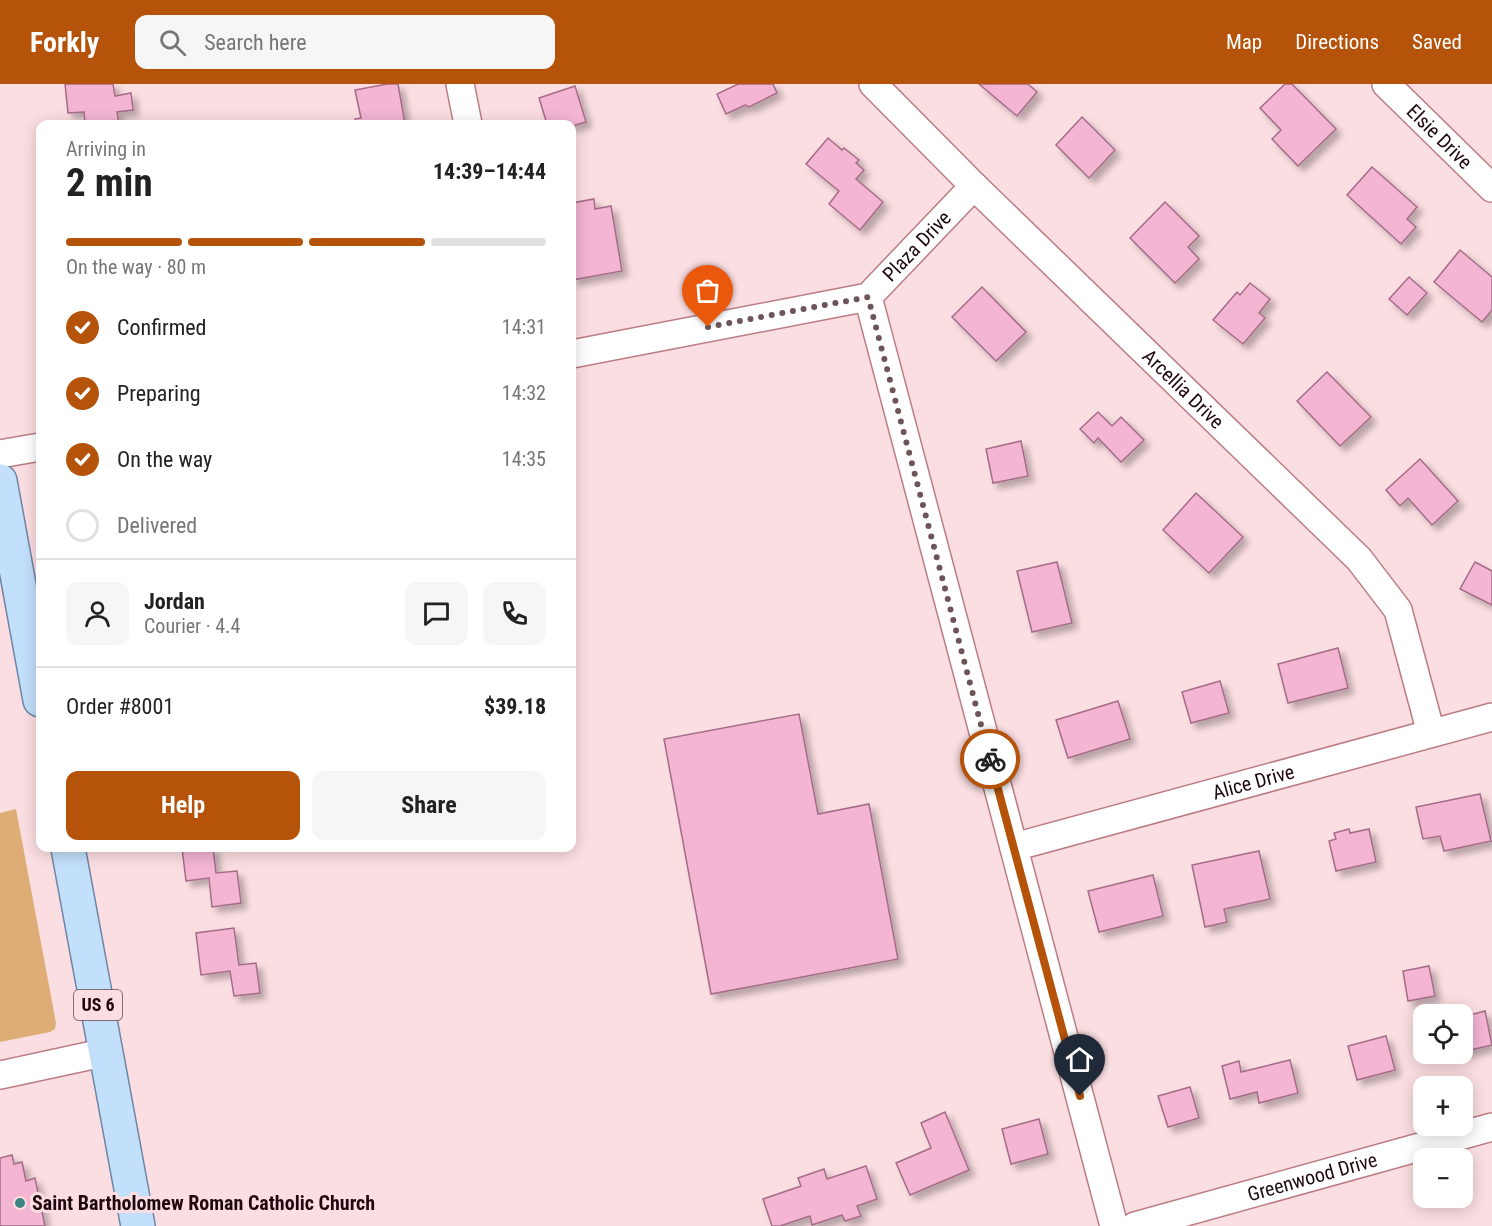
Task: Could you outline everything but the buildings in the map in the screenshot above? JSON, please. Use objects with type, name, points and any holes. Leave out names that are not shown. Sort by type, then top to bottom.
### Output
[{"type":"main road","points":[[0,481],[10,594],[36,686]]},
{"type":"main road","name":"US 6","points":[[69,852],[138,1226]]},
{"type":"street","points":[[460,84],[467,120]]},
{"type":"street","name":"Arcellia Drive","points":[[873,84],[974,186],[1359,559],[1398,610],[1431,733]]},
{"type":"street","name":"Elsie Drive","points":[[1386,84],[1492,188]]},
{"type":"street","name":"Plaza Drive","points":[[576,353],[868,297],[974,186]]},
{"type":"street","points":[[868,297],[1114,1226]]},
{"type":"street","points":[[0,454],[36,448]]},
{"type":"street","name":"Alice Drive","points":[[1014,847],[1492,717]]},
{"type":"street","points":[[0,1075],[107,1052]]},
{"type":"street","name":"Greenwood Drive","points":[[1135,1226],[1492,1128]]},
{"type":"shaded area","points":[[16,809],[56,1023],[55,1029],[50,1032],[0,1042],[0,813]]},
{"type":"way so far","points":[[708,327],[868,297],[990,759]]},
{"type":"place","name":"Saint Bartholomew Roman Catholic Church","points":[[20,1203]]},
{"type":"route","points":[[990,759],[1080,1096]]}]
